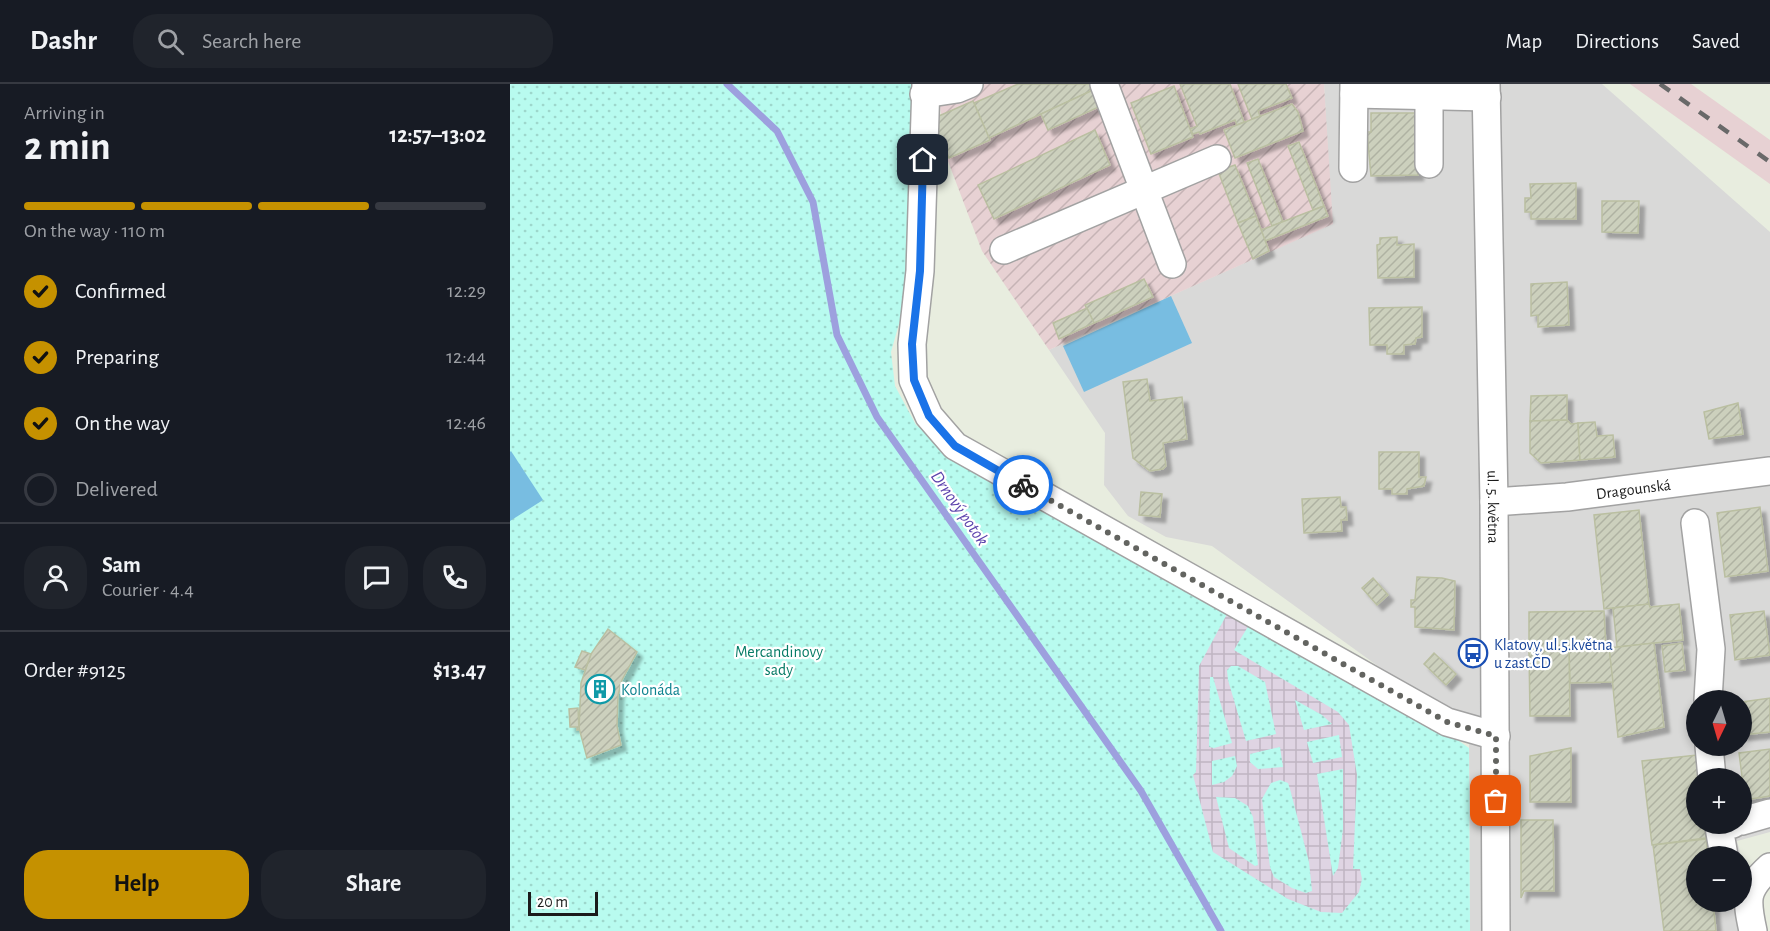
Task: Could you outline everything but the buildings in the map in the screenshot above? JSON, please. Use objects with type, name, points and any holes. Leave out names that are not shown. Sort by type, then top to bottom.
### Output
[{"type":"street","points":[[969,84],[957,89],[925,89],[920,271],[912,344],[914,380],[929,416],[955,446],[1447,722],[1496,736]]},
{"type":"street","points":[[1104,84],[1172,264]]},
{"type":"street","points":[[1353,168],[1354,89],[1487,91]]},
{"type":"street","points":[[1429,90],[1429,164]]},
{"type":"street","name":"ul. 5. května","points":[[1487,91],[1494,502],[1496,931]]},
{"type":"street","points":[[1004,250],[1217,159]]},
{"type":"street","name":"Dragounská","points":[[1494,502],[1567,497],[1770,471]]},
{"type":"street","points":[[1695,523],[1711,648],[1709,690]]},
{"type":"street","points":[[1752,818],[1770,813]]},
{"type":"street","points":[[1752,883],[1770,867]]},
{"type":"street","points":[[1749,912],[1753,931]]},
{"type":"shaded area","points":[[937,84],[1324,84],[1333,224],[1049,350],[982,251],[932,119],[941,115]]},
{"type":"shaded area","points":[[1324,84],[1602,84],[1770,232],[1770,832],[1737,841],[1738,846],[1686,846],[1686,912],[1752,912],[1752,893],[1763,931],[1470,931],[1469,732],[1212,546],[1166,537],[1128,516],[1104,485],[1105,433],[1049,350],[1332,224]]},
{"type":"shaded area","points":[[1630,84],[1691,84],[1770,140],[1770,184]]},
{"type":"shaded area","points":[[1171,296],[1192,343],[1084,392],[1063,346]]},
{"type":"shaded area","points":[[510,452],[543,500],[510,521]]},
{"type":"shaded area","points":[[1234,601],[1256,613],[1234,650],[1338,712],[1349,725],[1357,775],[1353,869],[1360,869],[1362,879],[1359,892],[1342,913],[1321,912],[1288,899],[1213,852],[1193,775],[1196,772],[1199,666]],"holes":[[[1231,666],[1238,666],[1265,682],[1276,734],[1246,741],[1227,670]],[[1210,677],[1213,677],[1232,743],[1214,748],[1209,747]],[[1295,700],[1322,715],[1332,724],[1304,730]],[[1339,735],[1342,757],[1313,763],[1307,742]],[[1280,747],[1283,767],[1258,769],[1250,762],[1250,754]],[[1235,756],[1237,766],[1232,776],[1224,782],[1212,785],[1212,761]],[[1343,769],[1343,829],[1338,868],[1333,876],[1317,774]],[[1280,780],[1288,783],[1290,789],[1309,862],[1312,891],[1306,893],[1292,888],[1274,877],[1270,867],[1262,799],[1271,783]],[[1216,797],[1235,798],[1248,806],[1253,817],[1258,865],[1255,866],[1229,848]]]},
{"type":"green space","name":"Mercandinovy sady","points":[[510,84],[914,84],[908,292],[891,352],[895,386],[916,425],[978,476],[1216,598],[1426,718],[1469,748],[1470,931],[510,931]]},
{"type":"waterway","name":"Drnový potok","points":[[727,84],[777,131],[813,202],[837,335],[877,417],[1141,791],[1221,931]]},
{"type":"railway","points":[[1660,84],[1770,162]]},
{"type":"way so far","points":[[1023,485],[1447,722],[1496,736],[1496,801]]},
{"type":"place","name":"Klatovy, ul.5.května u zast.ČD","points":[[1473,653]]},
{"type":"place","name":"Kolonáda","points":[[600,689]]},
{"type":"route","points":[[923,160],[920,271],[912,344],[914,380],[929,416],[955,446],[979,462],[1023,485]]}]
